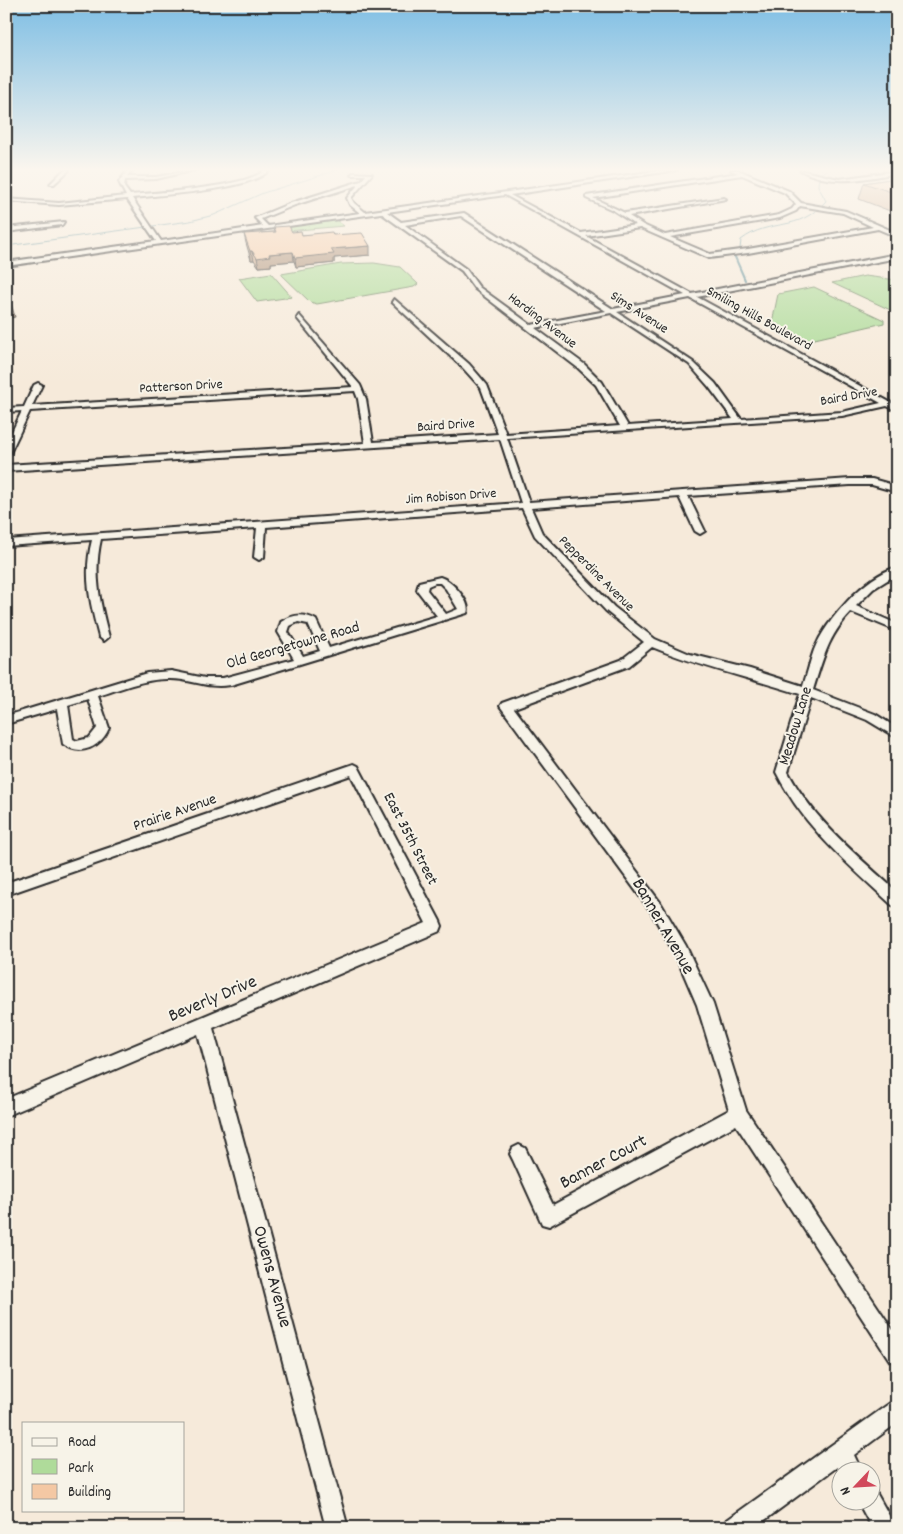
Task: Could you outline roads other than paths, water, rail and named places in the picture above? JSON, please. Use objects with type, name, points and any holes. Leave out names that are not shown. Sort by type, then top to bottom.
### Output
[{"type":"street","points":[[6,264],[160,242]]},
{"type":"street","name":"Harding Avenue","points":[[424,242],[464,270],[477,288],[531,327],[592,376],[599,384],[625,428]]},
{"type":"street","name":"Sims Avenue","points":[[505,242],[613,310],[690,363],[712,385],[738,420]]},
{"type":"street","name":"Smiling Hills Boulevard","points":[[593,242],[897,409]]},
{"type":"street","points":[[678,242],[709,256],[802,242]]},
{"type":"street","points":[[531,327],[897,256]]},
{"type":"street","name":"Pepperdine Avenue","points":[[394,301],[477,377],[489,398],[526,506],[544,541],[630,627],[651,642],[687,657],[746,672],[807,692],[870,717],[897,734]]},
{"type":"street","points":[[298,317],[358,389],[362,399],[368,445]]},
{"type":"street","points":[[6,453],[38,385]]},
{"type":"street","name":"Patterson Drive","points":[[6,410],[358,389]]},
{"type":"street","name":"Baird Drive","points":[[6,468],[842,414],[887,404]]},
{"type":"street","name":"Jim Robison Drive","points":[[6,543],[682,493],[863,482],[880,483],[897,489]]},
{"type":"street","points":[[682,493],[700,530]]},
{"type":"street","points":[[259,557],[262,525]]},
{"type":"street","points":[[97,537],[91,560],[90,583],[104,637]]},
{"type":"street","name":"Meadow Lane","points":[[897,570],[869,587],[849,606],[834,625],[820,650],[782,772],[792,795],[818,824],[897,902]]},
{"type":"street","points":[[849,606],[897,628]]},
{"type":"street","points":[[301,661],[283,632],[284,624],[292,620],[302,618],[312,622],[326,653]]},
{"type":"street","name":"Old Georgetowne Road","points":[[6,720],[147,677],[166,674],[199,682],[221,683],[444,618]]},
{"type":"street","name":"Banner Avenue","points":[[651,642],[625,663],[506,706],[655,906],[681,952],[704,1004],[740,1114],[897,1354]]},
{"type":"street","points":[[62,702],[67,741],[76,746],[83,746],[98,737],[103,728],[92,694]]},
{"type":"street","name":"Prairie Avenue","points":[[6,889],[354,769]]},
{"type":"street","name":"East 35th Street","points":[[354,769],[435,926]]},
{"type":"street","name":"Beverly Drive","points":[[6,1108],[204,1026],[435,926]]},
{"type":"street","name":"Owens Avenue","points":[[204,1026],[337,1528]]},
{"type":"street","name":"Banner Court","points":[[519,1154],[549,1217],[740,1114]]},
{"type":"street","points":[[736,1528],[897,1410]]},
{"type":"street","points":[[840,1452],[846,1462]]},
{"type":"street","points":[[876,1512],[885,1528]]},
{"type":"waterway","points":[[6,246],[38,242]]},
{"type":"waterway","points":[[735,258],[733,253],[740,249],[741,242]]},
{"type":"waterway","points":[[735,257],[745,280]]}]
